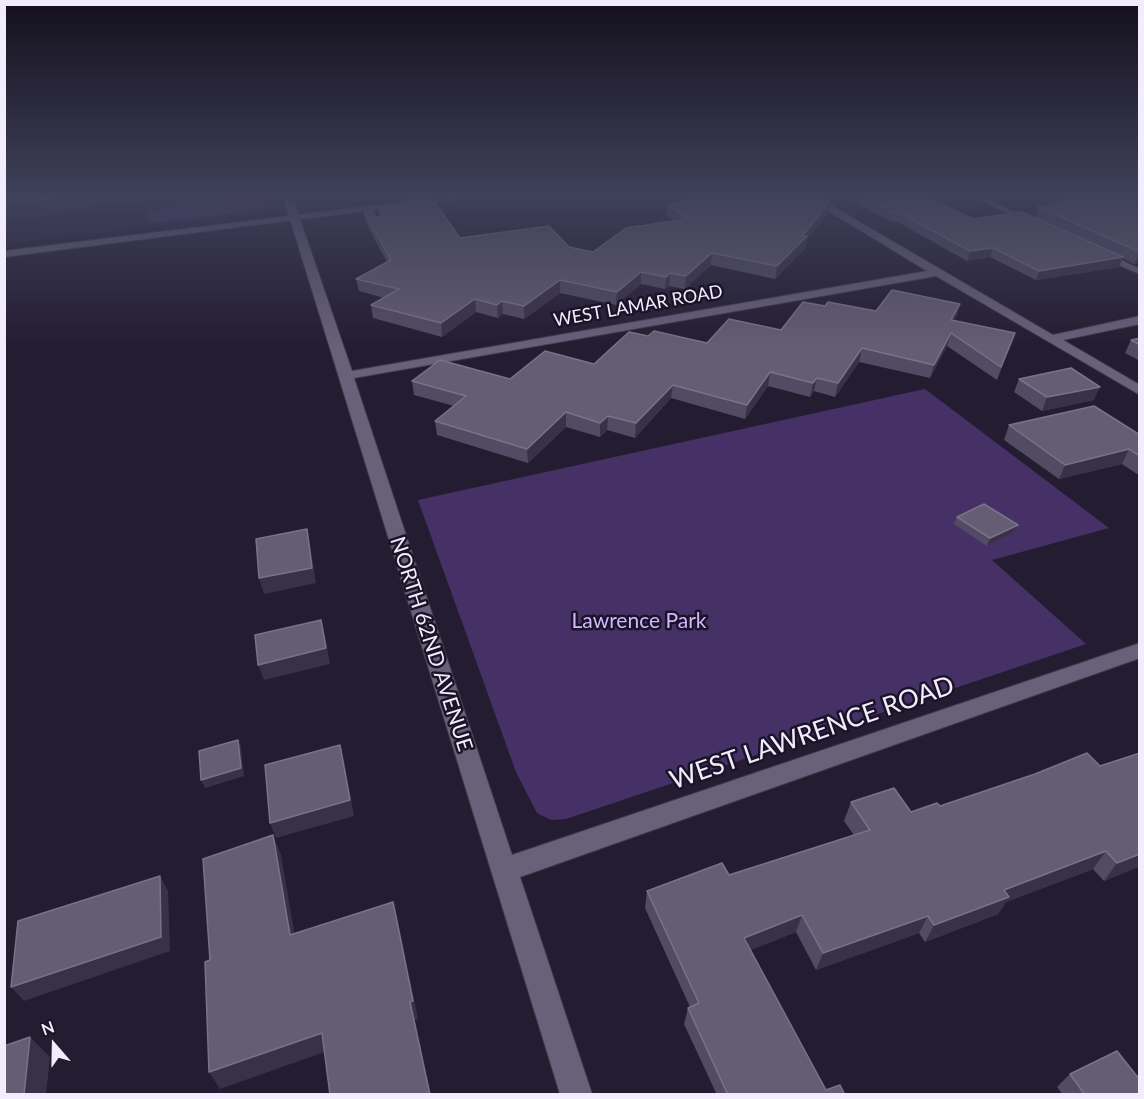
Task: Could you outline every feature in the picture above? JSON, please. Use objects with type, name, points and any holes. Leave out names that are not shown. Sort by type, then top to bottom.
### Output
[{"type":"street","points":[[4,254],[84,244]]},
{"type":"street","name":"NORTH 62ND AVENUE","points":[[302,244],[576,1095]]},
{"type":"street","points":[[890,244],[1140,391]]},
{"type":"street","name":"WEST LAMAR ROAD","points":[[345,376],[938,272]]},
{"type":"street","points":[[1050,339],[1140,320]]},
{"type":"street","name":"WEST LAWRENCE ROAD","points":[[504,870],[1140,650]]},
{"type":"lane","points":[[1097,252],[1140,272]]},
{"type":"green space","name":"Lawrence Park","points":[[925,389],[1109,528],[992,560],[1086,644],[566,819],[551,820],[537,813],[516,772],[418,500]]},
{"type":"building","points":[[382,244],[566,244],[569,247],[593,252],[604,244],[799,244],[777,266],[712,253],[686,276],[670,273],[666,277],[641,272],[617,292],[560,280],[524,306],[502,301],[497,305],[475,299],[441,323],[371,305],[399,289],[356,279],[391,260]]},
{"type":"building","points":[[958,244],[1094,244],[1123,257],[1039,271],[993,248],[970,251]]},
{"type":"building","points":[[1123,244],[1140,244],[1140,252]]},
{"type":"building","points":[[892,290],[960,304],[951,320],[1015,333],[1001,367],[951,333],[934,365],[862,348],[838,383],[817,378],[813,383],[770,372],[747,405],[673,385],[636,423],[608,416],[600,423],[566,412],[527,449],[435,421],[466,396],[412,381],[440,360],[510,379],[545,351],[594,364],[629,332],[648,336],[654,331],[707,343],[729,319],[781,330],[803,302],[825,306],[828,302],[876,311]]},
{"type":"building","points":[[1140,338],[1140,345],[1131,340]]},
{"type":"building","points":[[1071,368],[1100,387],[1047,397],[1019,379]]},
{"type":"building","points":[[1094,406],[1140,435],[1140,456],[1129,449],[1065,465],[1009,425]]},
{"type":"building","points":[[984,504],[1018,525],[990,538],[957,517]]},
{"type":"building","points":[[307,529],[312,568],[259,578],[256,539]]},
{"type":"building","points":[[321,620],[326,648],[258,665],[255,635]]},
{"type":"building","points":[[238,740],[241,768],[201,780],[199,751]]},
{"type":"building","points":[[340,745],[350,800],[270,823],[265,765]]},
{"type":"building","points":[[1087,753],[1100,766],[1140,753],[1140,854],[1117,863],[1106,851],[1004,890],[1009,897],[934,925],[928,916],[823,953],[802,915],[744,938],[826,1090],[840,1085],[845,1095],[728,1095],[688,1008],[699,1003],[647,891],[722,863],[729,875],[870,830],[851,802],[894,788],[911,812],[937,803],[940,806],[1035,774]]},
{"type":"building","points":[[273,835],[290,935],[393,902],[413,1001],[410,1002],[430,1095],[330,1095],[322,1033],[209,1072],[205,962],[210,960],[203,859]]},
{"type":"building","points":[[160,876],[161,937],[11,987],[18,921]]},
{"type":"building","points":[[30,1037],[24,1095],[4,1095],[4,1046]]},
{"type":"building","points":[[1117,1051],[1140,1080],[1140,1095],[1085,1095],[1070,1074]]}]
